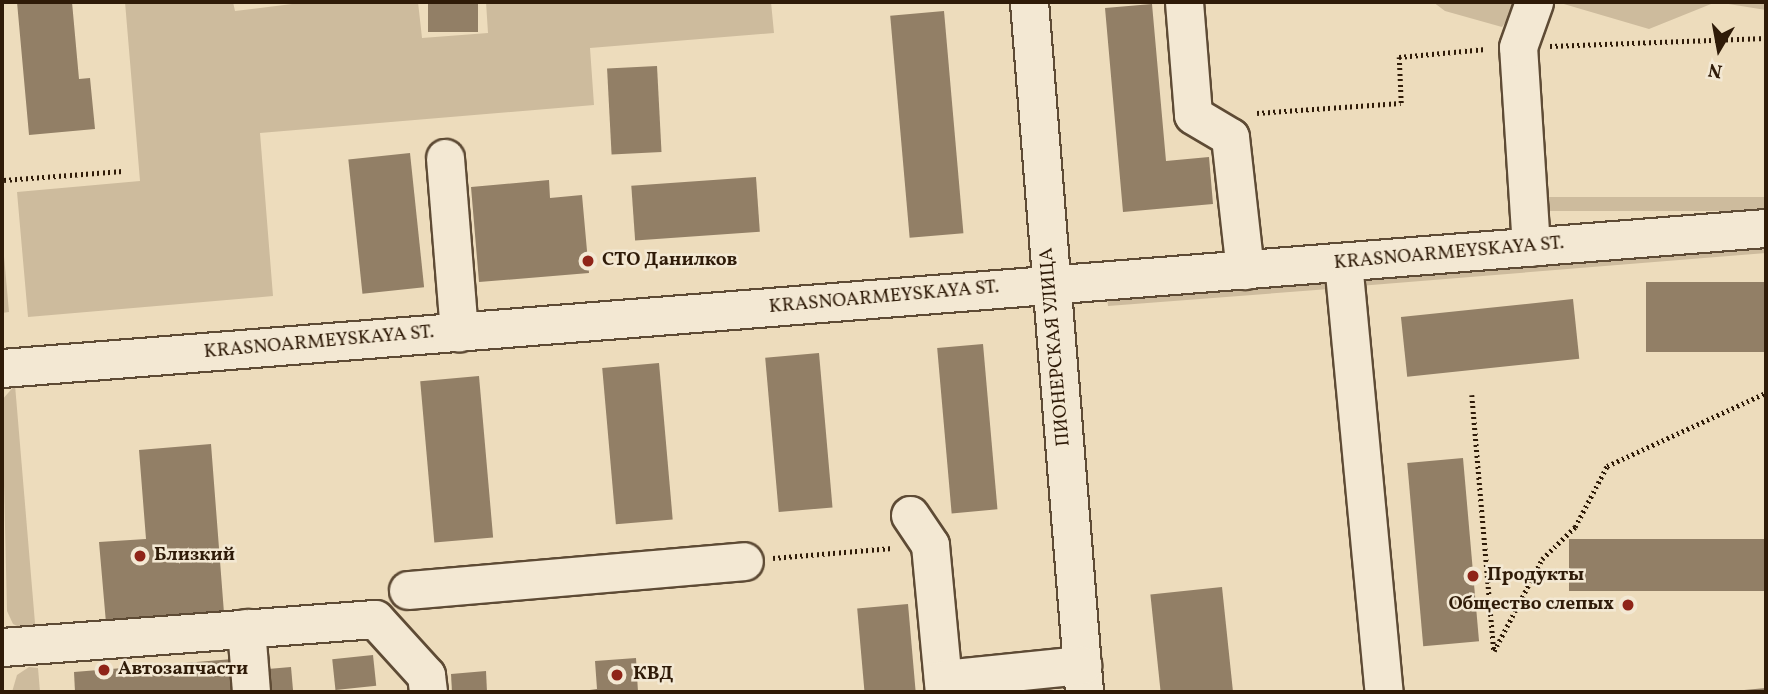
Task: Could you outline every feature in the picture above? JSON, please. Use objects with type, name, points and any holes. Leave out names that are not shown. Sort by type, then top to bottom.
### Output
[{"type":"street","name":"ПИОНЕРСКАЯ УЛИЦА","points":[[1029,2],[1083,679]]},
{"type":"street","points":[[1184,2],[1194,115],[1230,137],[1244,270]]},
{"type":"street","points":[[1531,247],[1518,47],[1534,2]]},
{"type":"street","points":[[444,158],[459,332]]},
{"type":"street","name":"KRASNOARMEYSKAYA ST.","points":[[2,368],[1766,228]]},
{"type":"street","points":[[1343,262],[1384,692]]},
{"type":"street","points":[[910,515],[930,545],[943,686],[1083,679]]},
{"type":"street","points":[[408,590],[744,561]]},
{"type":"street","points":[[2,647],[375,619],[426,675],[428,692]]},
{"type":"street","points":[[246,628],[251,692]]},
{"type":"path","points":[[4,180],[123,171]]},
{"type":"path","points":[[1472,395],[1494,651],[1542,559],[1575,527],[1607,466],[1766,393]]},
{"type":"path","points":[[744,561],[930,545]]},
{"type":"shaded area","points":[[125,2],[233,2],[235,11],[308,2],[418,2],[422,38],[488,33],[486,2],[771,2],[774,33],[590,48],[594,105],[260,133],[273,296],[28,317],[17,192],[140,181]]},
{"type":"shaded area","points":[[1433,2],[1520,2],[1502,27],[1445,11]]},
{"type":"shaded area","points":[[1557,2],[1716,2],[1649,29]]},
{"type":"shaded area","points":[[1716,2],[1766,2],[1766,10]]},
{"type":"shaded area","points":[[1537,197],[1766,197],[1766,211],[1537,211]]},
{"type":"shaded area","points":[[2,234],[9,312],[2,313]]},
{"type":"shaded area","points":[[1766,239],[1766,253],[1359,286],[1363,275]]},
{"type":"shaded area","points":[[1322,280],[1329,289],[1108,306],[1106,291]]},
{"type":"shaded area","points":[[15,385],[36,635],[13,624],[7,611],[2,400]]},
{"type":"shaded area","points":[[29,667],[38,668],[40,692],[12,692],[17,675]]},
{"type":"building","points":[[17,2],[72,2],[79,79],[90,78],[95,129],[29,135]]},
{"type":"building","points":[[428,2],[478,2],[478,32],[428,32]]},
{"type":"building","points":[[1152,4],[1166,161],[1209,157],[1213,204],[1123,212],[1105,8]]},
{"type":"building","points":[[944,11],[963,233],[910,238],[890,16]]},
{"type":"building","points":[[657,66],[662,152],[612,154],[607,69]]},
{"type":"building","points":[[410,153],[424,287],[362,294],[348,159]]},
{"type":"building","points":[[756,177],[760,232],[635,241],[631,186]]},
{"type":"building","points":[[549,180],[550,198],[582,195],[589,273],[479,282],[471,187]]},
{"type":"building","points":[[1646,282],[1766,282],[1766,352],[1646,352]]},
{"type":"building","points":[[1573,299],[1579,359],[1407,377],[1401,317]]},
{"type":"building","points":[[983,344],[997,509],[952,513],[937,348]]},
{"type":"building","points":[[819,353],[833,507],[779,512],[765,358]]},
{"type":"building","points":[[659,363],[673,519],[616,524],[602,368]]},
{"type":"building","points":[[479,376],[493,537],[434,543],[420,381]]},
{"type":"building","points":[[211,444],[224,613],[106,623],[99,542],[146,539],[139,450]]},
{"type":"building","points":[[1463,458],[1479,641],[1423,646],[1407,463]]},
{"type":"building","points":[[1569,539],[1766,539],[1766,591],[1569,591]]},
{"type":"building","points":[[1222,587],[1233,692],[1161,692],[1150,595]]},
{"type":"building","points":[[908,604],[916,692],[865,692],[857,608]]},
{"type":"building","points":[[373,655],[376,686],[335,690],[332,659]]},
{"type":"building","name":"КВД","points":[[636,658],[638,692],[575,692],[597,689],[595,661]]},
{"type":"building","points":[[233,659],[236,692],[75,692],[74,672]]},
{"type":"building","points":[[291,667],[293,692],[264,692],[262,670]]},
{"type":"building","points":[[486,671],[487,692],[452,692],[451,674]]},
{"type":"building","points":[[1766,688],[1766,692],[1744,692],[1744,690]]},
{"type":"place","name":"СТО Данилков","points":[[588,261]]},
{"type":"place","name":"Близкий","points":[[140,556]]},
{"type":"place","name":"Продукты","points":[[1473,576]]},
{"type":"place","name":"Общество слепых","points":[[1628,605]]},
{"type":"place","name":"Автозапчасти","points":[[104,670]]},
{"type":"place","name":"КВД","points":[[617,675]]}]
